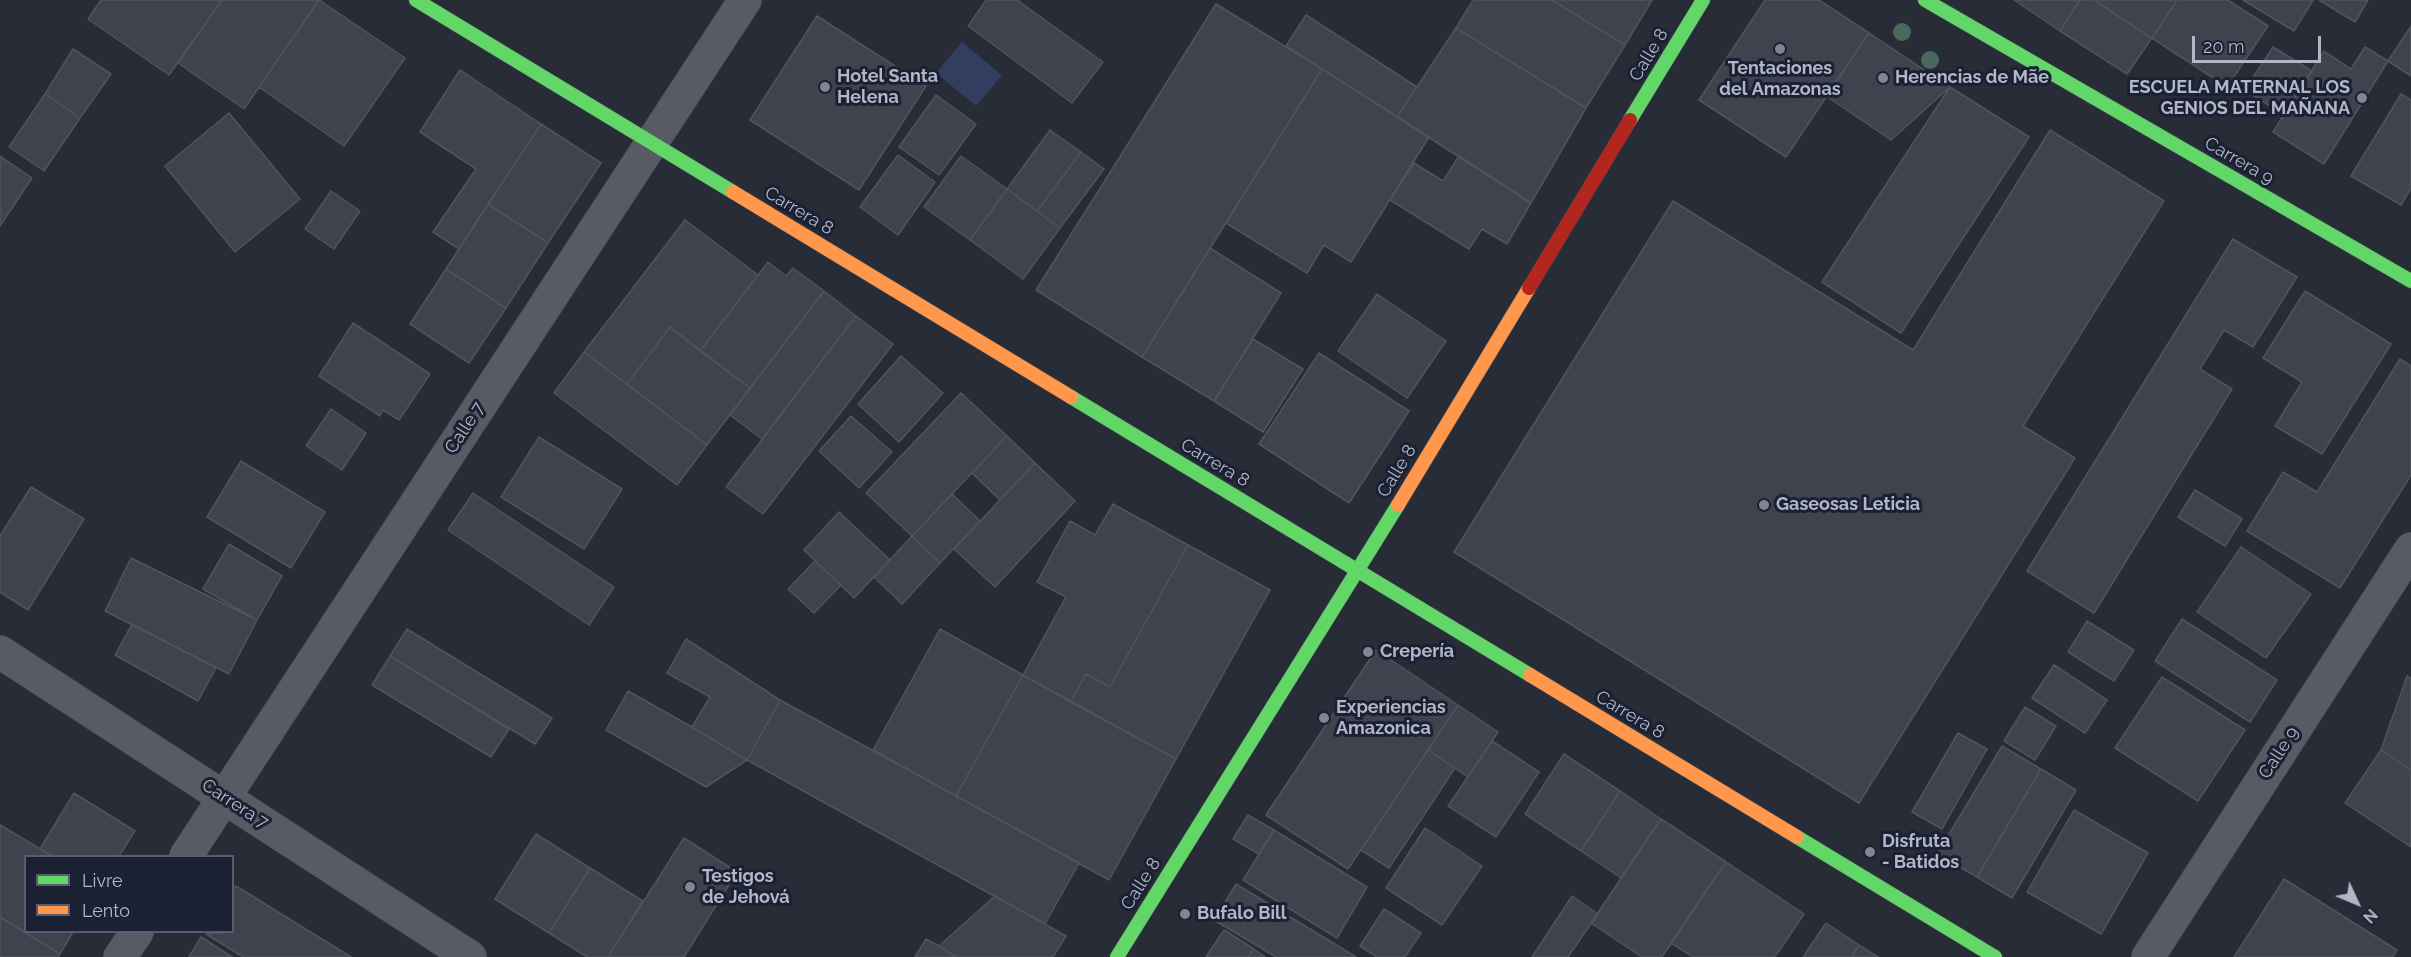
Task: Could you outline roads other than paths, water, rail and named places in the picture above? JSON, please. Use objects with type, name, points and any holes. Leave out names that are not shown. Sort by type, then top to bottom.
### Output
[{"type":"street","name":"Carrera 8","points":[[416,0],[1995,957]]},
{"type":"street","name":"Calle 7","points":[[187,855],[745,0]]},
{"type":"street","name":"Calle 8","points":[[1117,957],[1358,571],[1703,0]]},
{"type":"street","name":"Carrera 9","points":[[1925,0],[2411,280]]},
{"type":"street","name":"Calle 9","points":[[2148,957],[2411,549]]},
{"type":"street","name":"Carrera 7","points":[[0,652],[470,957]]},
{"type":"street","points":[[120,957],[136,933]]},
{"type":"water","points":[[962,42],[1002,75],[976,106],[936,73]]},
{"type":"place","name":"Tentaciones del Amazonas","points":[[1780,49]]},
{"type":"place","name":"Herencias de Mãe","points":[[1883,78]]},
{"type":"place","name":"Hotel Santa Helena","points":[[825,87]]},
{"type":"place","name":"ESCUELA MATERNAL LOS GENIOS DEL MAÑANA","points":[[2362,98]]},
{"type":"place","name":"Gaseosas Leticia","points":[[1764,505]]},
{"type":"place","name":"Crepería","points":[[1368,652]]},
{"type":"place","name":"Experiencias Amazonica","points":[[1324,718]]},
{"type":"place","name":"Disfruta - Batidos","points":[[1870,852]]},
{"type":"place","name":"Testigos de Jehová","points":[[690,887]]},
{"type":"place","name":"Bufalo Bill","points":[[1185,914]]}]
